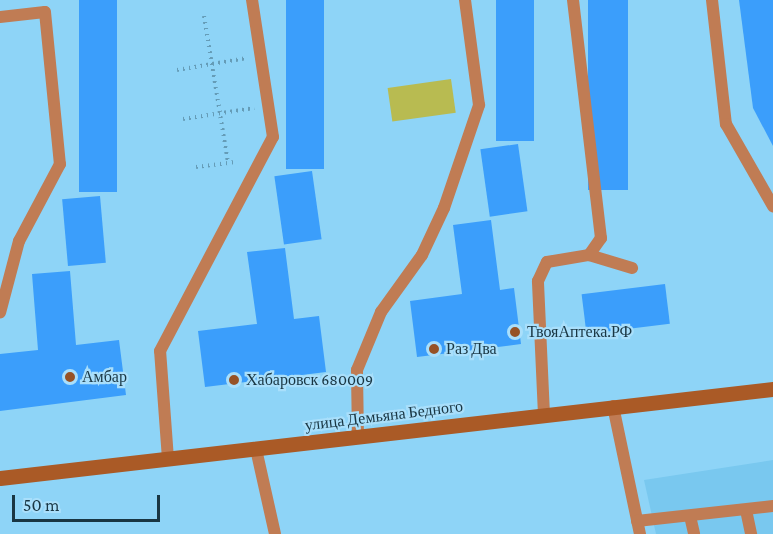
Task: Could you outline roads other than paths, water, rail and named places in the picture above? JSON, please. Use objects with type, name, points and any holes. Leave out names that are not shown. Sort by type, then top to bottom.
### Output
[{"type":"main road","name":"улица Демьяна Бедного","points":[[0,478],[773,389]]},
{"type":"lane","points":[[168,459],[160,351],[273,137],[252,0]]},
{"type":"lane","points":[[358,437],[357,370],[381,312],[422,255],[444,208],[479,105],[465,0]]},
{"type":"lane","points":[[573,0],[601,238],[589,255]]},
{"type":"lane","points":[[712,0],[726,124],[773,206]]},
{"type":"lane","points":[[0,18],[45,12],[60,164],[19,241],[0,313]]},
{"type":"lane","points":[[544,415],[538,282],[547,262],[589,255],[632,268]]},
{"type":"lane","points":[[613,406],[639,528],[690,516],[773,506]]},
{"type":"lane","points":[[256,449],[274,534]]},
{"type":"lane","points":[[746,510],[751,534]]},
{"type":"lane","points":[[690,516],[694,534]]},
{"type":"place","name":"ТвояАптека.РФ","points":[[515,332]]},
{"type":"place","name":"Раз Два","points":[[434,349]]},
{"type":"place","name":"Амбар","points":[[70,377]]},
{"type":"place","name":"Хабаровск 680009","points":[[234,380]]}]
